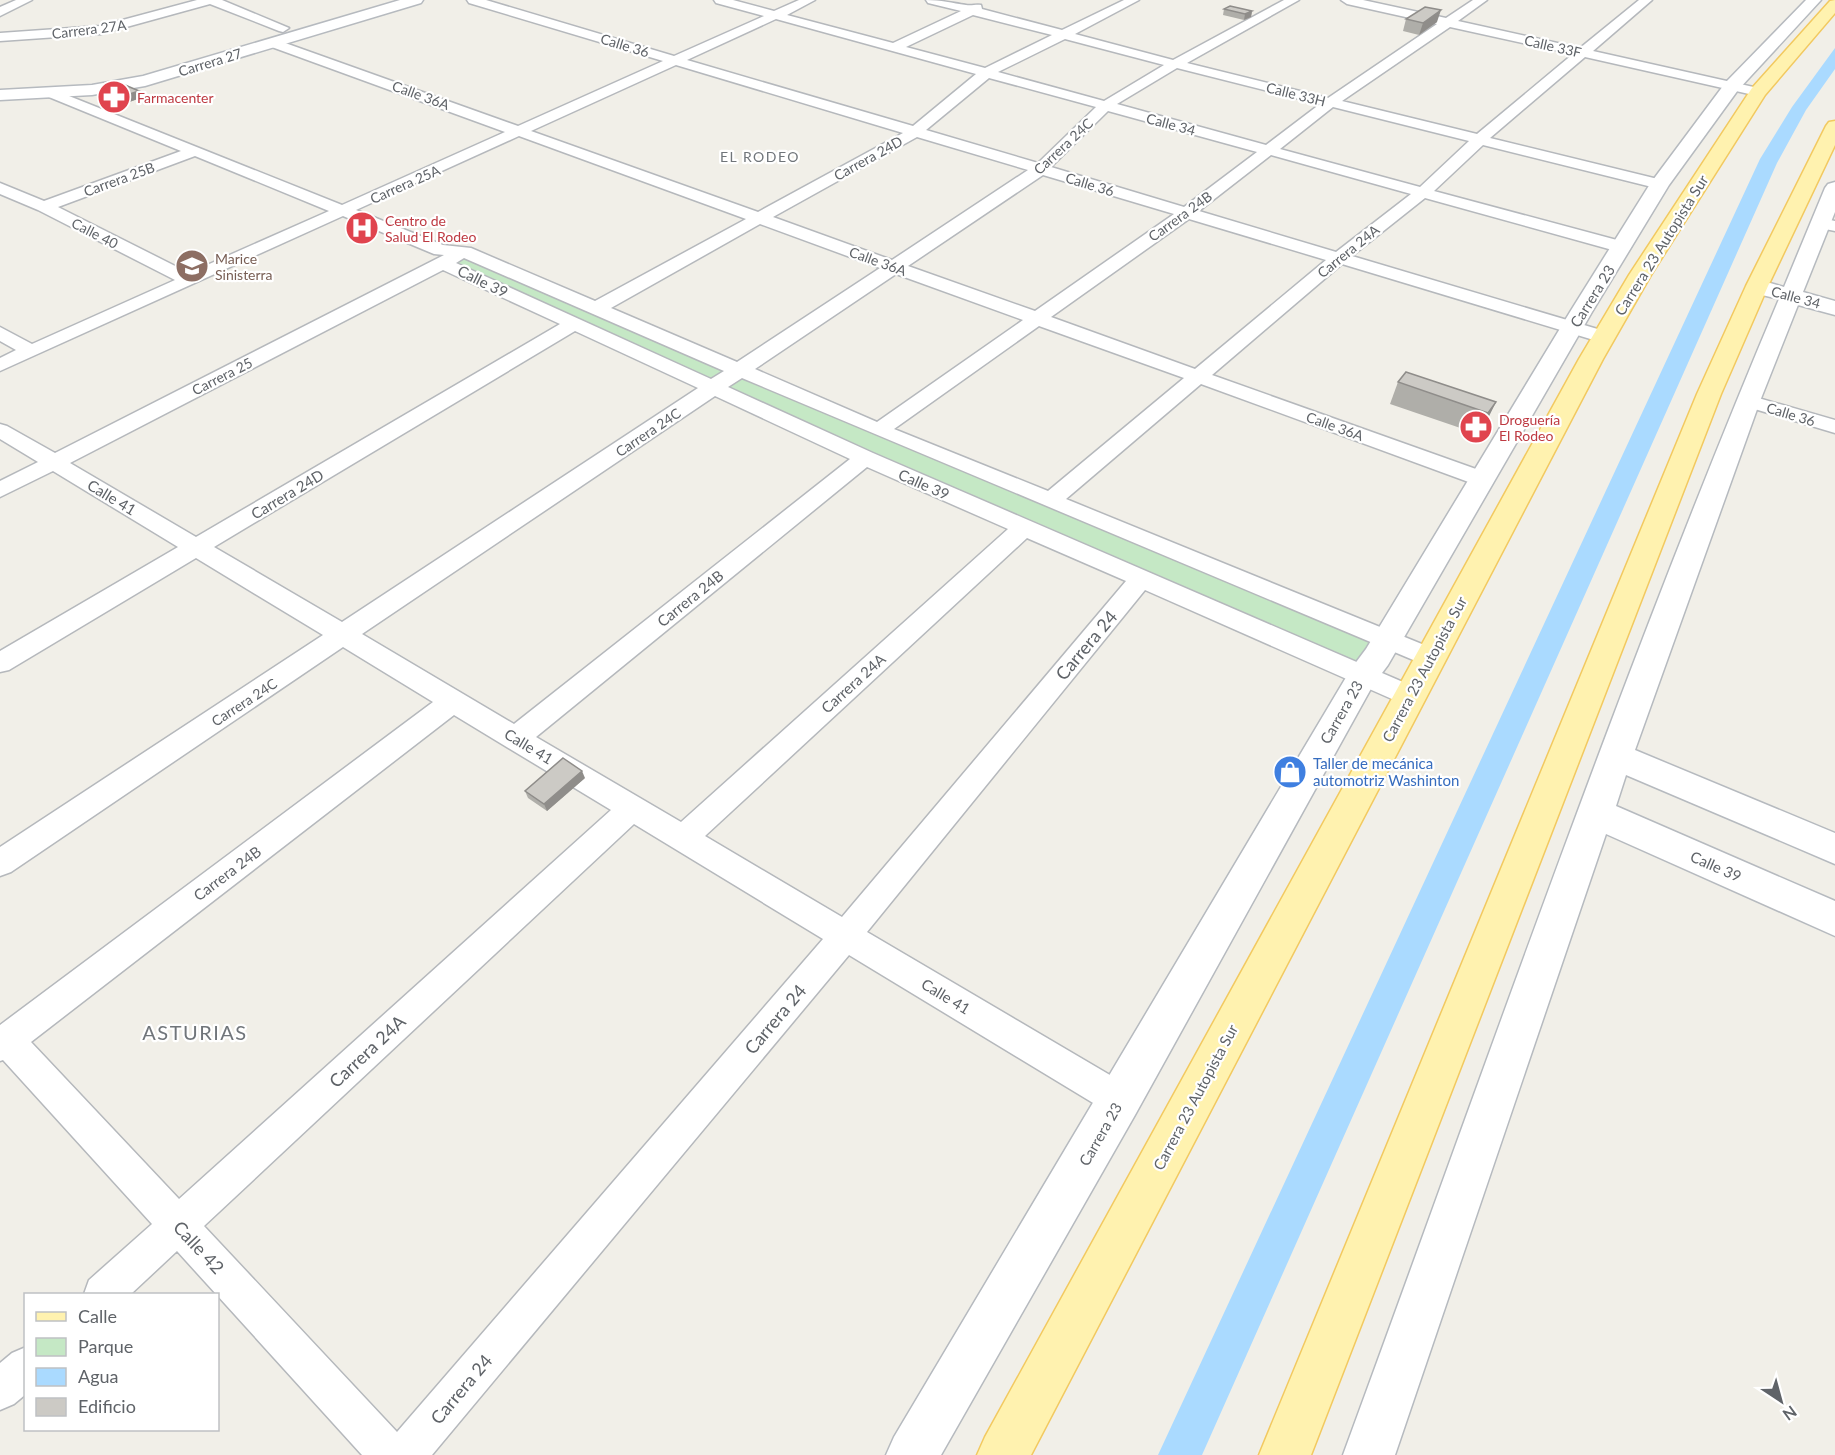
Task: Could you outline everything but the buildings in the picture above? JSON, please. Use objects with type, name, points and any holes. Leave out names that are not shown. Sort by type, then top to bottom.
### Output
[{"type":"main road","name":"Carrera 23 Autopista Sur","points":[[1004,1455],[1604,337],[1758,92],[1835,4]]},
{"type":"main road","points":[[1285,1455],[1709,394],[1757,286],[1828,175],[1835,126]]},
{"type":"street","points":[[0,12],[26,0]]},
{"type":"street","name":"Calle 36A","points":[[211,0],[279,35],[520,131],[1482,479]]},
{"type":"street","name":"Carrera 27A","points":[[0,38],[101,30],[211,0]]},
{"type":"street","name":"Carrera 27","points":[[0,96],[105,88],[134,83],[379,0]]},
{"type":"street","name":"Carrera 27","points":[[0,82],[94,77],[131,72],[416,0]]},
{"type":"street","name":"Calle 36","points":[[473,0],[1604,337]]},
{"type":"street","name":"Calle 34","points":[[720,0],[1623,247]]},
{"type":"street","name":"Carrera 25A","points":[[0,365],[344,212],[809,0]]},
{"type":"street","name":"Calle 33H","points":[[932,0],[1174,64],[1660,184]]},
{"type":"street","points":[[894,48],[994,0]]},
{"type":"street","name":"Carrera 24D","points":[[597,308],[915,132],[986,73],[1133,0]]},
{"type":"street","name":"Carrera 24C","points":[[0,863],[1041,170],[1105,106],[1174,64],[1293,0]]},
{"type":"street","name":"Calle 33F","points":[[1347,0],[1758,92]]},
{"type":"street","name":"Carrera 24B","points":[[879,430],[1186,213],[1331,102],[1481,0]]},
{"type":"street","name":"Carrera 24A","points":[[1050,501],[1339,258],[1422,192],[1481,138],[1646,0]]},
{"type":"street","name":"Carrera 23","points":[[912,1455],[1120,1100],[1362,677],[1660,184],[1732,86],[1814,0]]},
{"type":"street","name":"Calle 39","points":[[49,93],[344,212],[442,256],[573,324],[712,389],[1362,677],[1410,696]]},
{"type":"street","name":"Carrera 25B","points":[[44,207],[195,151]]},
{"type":"street","points":[[1369,1455],[1616,756],[1748,400],[1788,302],[1828,224],[1828,175]]},
{"type":"street","name":"Calle 40","points":[[0,188],[44,207],[189,280]]},
{"type":"street","name":"Calle 39","points":[[442,256],[465,252],[879,430],[1430,658]]},
{"type":"street","name":"Carrera 25","points":[[0,489],[442,256]]},
{"type":"street","name":"Calle 34","points":[[1757,286],[1835,322]]},
{"type":"street","name":"Calle 34","points":[[1788,302],[1835,308]]},
{"type":"street","name":"Carrera 24D","points":[[0,663],[573,324]]},
{"type":"street","points":[[0,333],[31,351]]},
{"type":"street","name":"Calle 36","points":[[1748,400],[1835,427]]},
{"type":"street","name":"Calle 41","points":[[0,430],[1120,1100]]},
{"type":"street","name":"Carrera 24B","points":[[516,738],[865,458]]},
{"type":"street","name":"Carrera 24A","points":[[682,838],[1024,528]]},
{"type":"street","name":"Carrera 24","points":[[405,1455],[846,936],[1141,579]]},
{"type":"street","name":"Carrera 24B","points":[[4,1042],[453,701]]},
{"type":"street","points":[[1616,756],[1835,849]]},
{"type":"street","name":"Carrera 24A","points":[[104,1293],[632,808]]},
{"type":"street","name":"Calle 39","points":[[1596,813],[1835,919]]},
{"type":"street","name":"Calle 42","points":[[4,1042],[178,1225],[390,1455]]},
{"type":"street","points":[[0,1390],[24,1369]]},
{"type":"green space","points":[[465,252],[1385,641],[1362,677],[443,263]]},
{"type":"water","points":[[1835,48],[1835,69],[1806,110],[1777,163],[1202,1455],[1158,1455],[1760,159],[1792,107]]},
{"type":"place","name":"Farmacenter","points":[[114,97]]},
{"type":"place","name":"Centro de Salud El Rodeo","points":[[362,228]]},
{"type":"place","name":"Marice Sinisterra","points":[[192,266]]},
{"type":"place","name":"Droguería El Rodeo","points":[[1476,427]]},
{"type":"place","name":"Taller de mecánica automotriz Washinton","points":[[1290,772]]},
{"type":"district","name":"EL RODEO","points":[[760,156]]},
{"type":"district","name":"ASTURIAS","points":[[195,1032]]}]
